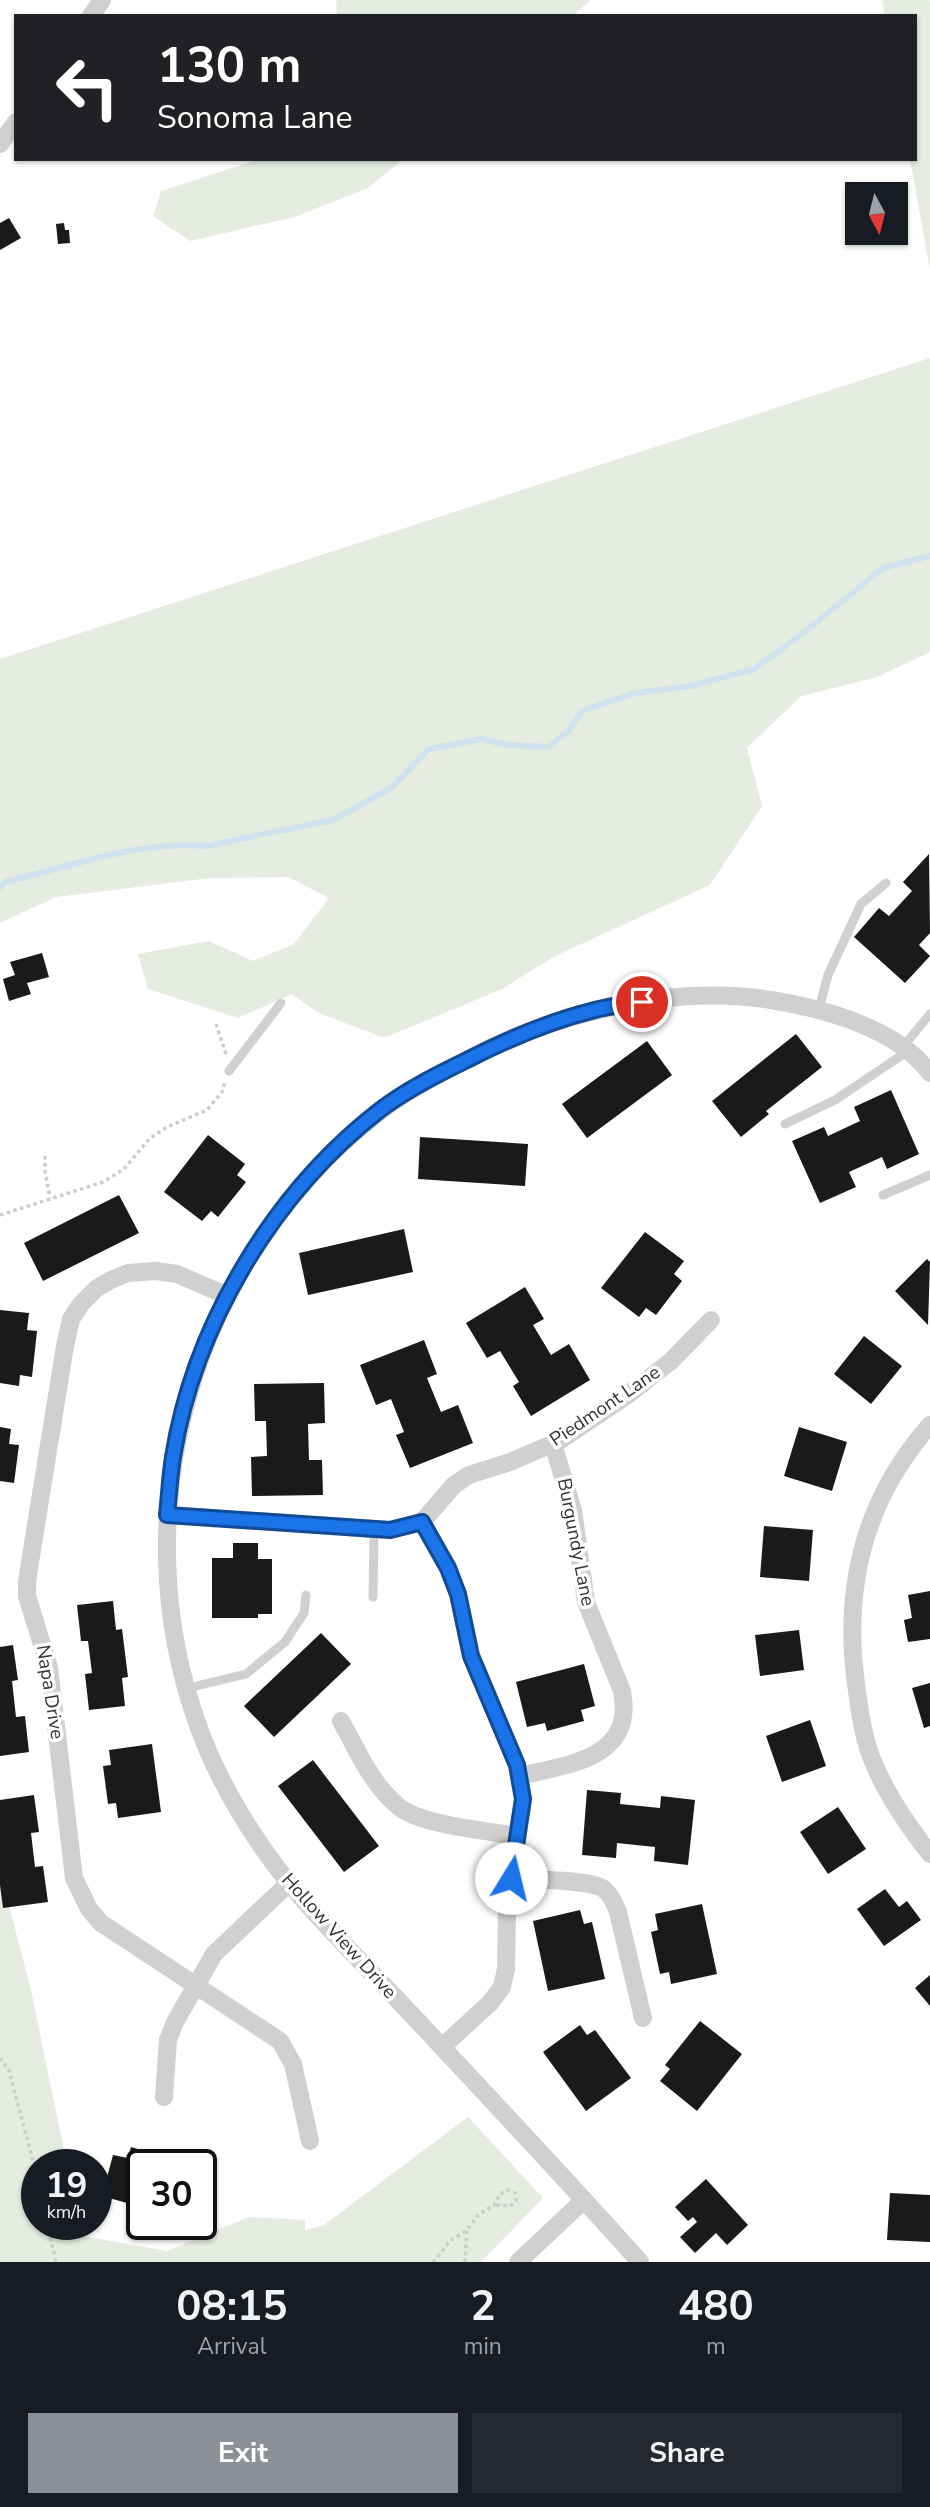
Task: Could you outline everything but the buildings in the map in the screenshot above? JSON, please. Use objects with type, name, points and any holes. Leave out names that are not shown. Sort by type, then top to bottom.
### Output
[{"type":"street","points":[[0,144],[14,124]]},
{"type":"street","name":"Hollow View Drive","points":[[640,2262],[289,1883],[219,1773],[199,1729],[178,1663],[166,1583],[167,1515],[173,1456],[192,1381],[228,1296],[252,1251],[288,1202],[345,1140],[382,1109],[448,1069],[517,1035],[595,1009],[665,998],[746,996],[819,1009],[871,1028],[919,1059],[930,1073]]},
{"type":"street","name":"Napa Drive","points":[[228,1296],[177,1274],[156,1271],[128,1273],[97,1288],[76,1311],[71,1319],[65,1346],[27,1595],[49,1667],[74,1878],[80,1894],[101,1923],[280,2041],[293,2064],[310,2141]]},
{"type":"street","name":"Piedmont Lane","points":[[422,1522],[454,1486],[469,1475],[553,1444],[634,1390],[671,1361],[711,1320]]},
{"type":"street","points":[[930,1425],[906,1451],[873,1510],[859,1558],[852,1610],[853,1666],[860,1712],[873,1762],[895,1806],[930,1854]]},
{"type":"street","name":"Burgundy Lane","points":[[520,1776],[581,1761],[611,1745],[618,1734],[624,1702],[586,1602],[573,1510],[553,1444]]},
{"type":"street","points":[[167,1515],[374,1530],[390,1530],[422,1522],[448,1568],[458,1594],[471,1656],[520,1776],[523,1799],[507,1910],[506,1969],[502,1987],[490,2003],[442,2048]]},
{"type":"street","points":[[341,1721],[372,1776],[399,1808],[417,1817],[518,1836]]},
{"type":"street","points":[[511,1878],[590,1883],[604,1889],[613,1899],[618,1912],[643,2018]]},
{"type":"street","points":[[164,2097],[168,2040],[175,2022],[214,1954],[289,1883]]},
{"type":"street","points":[[518,2262],[584,2200]]},
{"type":"lane","points":[[819,1009],[828,975],[861,904],[886,883]]},
{"type":"lane","points":[[229,1070],[281,1003]]},
{"type":"lane","points":[[785,1124],[835,1100],[905,1049],[930,1014]]},
{"type":"lane","points":[[883,1195],[930,1175]]},
{"type":"lane","points":[[373,1597],[374,1530]]},
{"type":"lane","points":[[186,1689],[246,1674],[285,1642],[304,1613],[306,1595]]},
{"type":"path","points":[[0,1215],[103,1182],[124,1170],[149,1139],[167,1127],[207,1110],[222,1092],[229,1070],[216,1024]]},
{"type":"path","points":[[45,1156],[50,1198]]},
{"type":"path","points":[[0,2058],[9,2070],[30,2149]]},
{"type":"path","points":[[433,2262],[450,2241],[467,2230],[479,2214],[494,2205],[500,2194],[508,2190],[515,2193],[516,2201],[510,2206],[494,2205]]},
{"type":"path","points":[[465,2262],[467,2230]]},
{"type":"path","points":[[51,2240],[56,2262]]},
{"type":"shaded area","points":[[336,0],[591,0],[574,14],[337,14]]},
{"type":"shaded area","points":[[882,0],[929,0],[930,270],[910,161],[917,161],[917,14],[885,14]]},
{"type":"shaded area","points":[[254,161],[401,161],[368,188],[294,217],[190,241],[153,216],[161,191]]},
{"type":"shaded area","points":[[930,358],[930,652],[877,677],[801,696],[747,748],[762,806],[710,885],[555,956],[502,989],[384,1038],[317,1012],[292,994],[238,1018],[148,989],[138,954],[209,941],[253,961],[294,944],[329,898],[288,877],[210,878],[56,897],[0,923],[0,659]]},
{"type":"shaded area","points":[[0,1871],[31,1990],[64,2149],[21,2149],[21,2240],[105,2240],[167,2251],[194,2240],[217,2240],[217,2230],[249,2217],[305,2220],[305,2230],[324,2225],[468,2117],[543,2198],[481,2262],[0,2262]]},
{"type":"waterway","points":[[0,887],[5,882],[131,851],[182,845],[207,846],[333,820],[391,788],[429,749],[482,739],[507,745],[549,747],[569,730],[582,711],[634,693],[691,686],[754,669],[883,568],[930,556]]},
{"type":"route","points":[[511,1878],[523,1799],[520,1776],[471,1656],[458,1594],[448,1568],[422,1522],[390,1530],[167,1515],[173,1456],[192,1381],[220,1312],[252,1251],[288,1202],[324,1160],[382,1109],[448,1069],[517,1035],[595,1009],[642,1002]]}]
